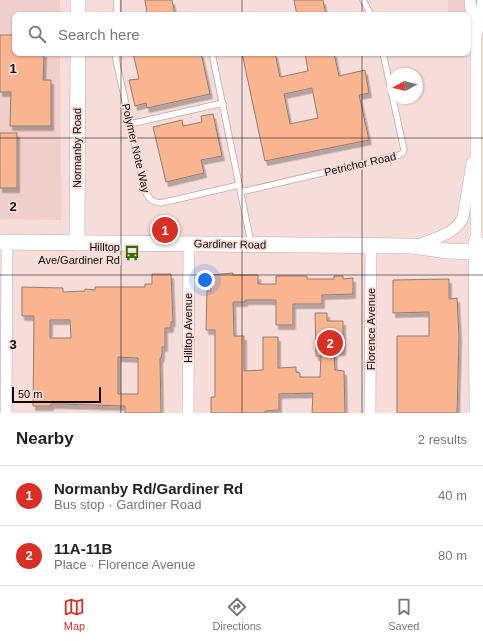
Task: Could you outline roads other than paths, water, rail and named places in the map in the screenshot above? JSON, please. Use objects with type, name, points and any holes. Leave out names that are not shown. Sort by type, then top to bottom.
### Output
[{"type":"street","points":[[78,0],[78,12]]},
{"type":"street","points":[[470,0],[471,12]]},
{"type":"street","points":[[476,77],[476,37],[483,1]]},
{"type":"street","points":[[471,13],[480,110],[476,144],[476,247],[480,283],[477,413]]},
{"type":"street","name":"Normanby Road","points":[[77,243],[78,56]]},
{"type":"street","name":"Gardiner Road","points":[[412,246],[450,232],[461,222],[476,144]]},
{"type":"street","points":[[3,242],[6,413]]},
{"type":"street","name":"Gardiner Road","points":[[3,242],[412,246],[448,251],[476,247]]},
{"type":"street","name":"Hilltop Avenue","points":[[188,244],[188,413]]},
{"type":"street","name":"Florence Avenue","points":[[370,413],[371,246]]},
{"type":"lane","points":[[116,12],[117,0]]},
{"type":"lane","points":[[363,0],[369,12]]},
{"type":"lane","name":"Polymer Note Way","points":[[116,56],[145,191],[148,198],[154,202],[161,203],[239,185]]},
{"type":"lane","points":[[213,56],[252,244]]},
{"type":"lane","name":"Petrichor Road","points":[[241,192],[399,156],[403,153],[404,150],[383,56]]},
{"type":"lane","points":[[130,124],[223,103]]},
{"type":"place","name":"Normanby Rd/Gardiner Rd","points":[[165,230]]},
{"type":"place","name":"Hilltop Ave/Gardiner Rd","points":[[132,253]]},
{"type":"place","name":"11A-11B","points":[[330,343]]}]
